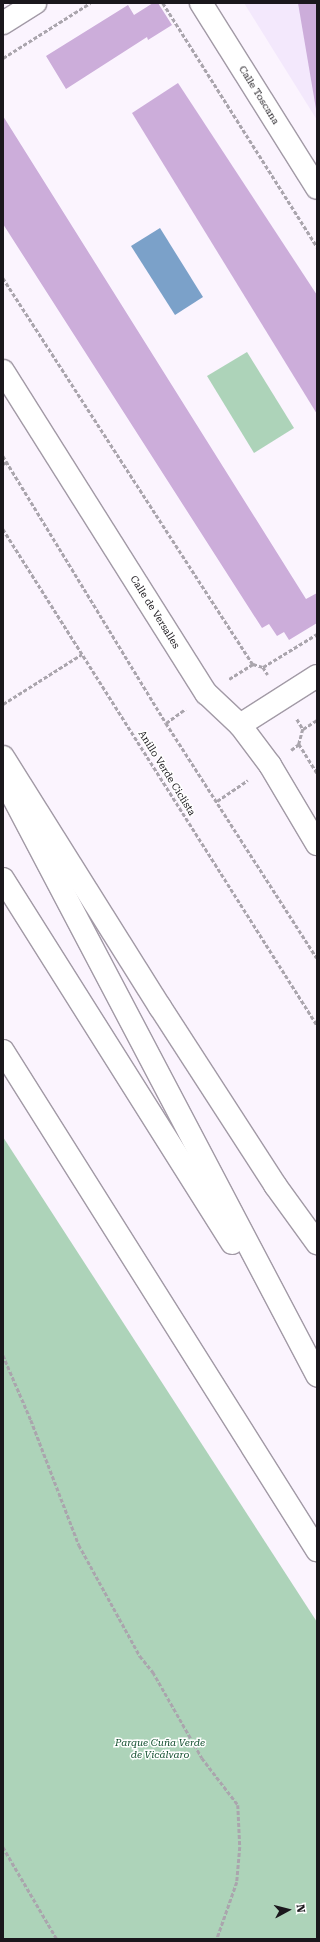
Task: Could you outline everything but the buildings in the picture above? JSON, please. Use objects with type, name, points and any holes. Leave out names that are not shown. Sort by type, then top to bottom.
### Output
[{"type":"main road","points":[[3,23],[35,3]]},
{"type":"main road","name":"Calle Toscana","points":[[201,3],[317,188]]},
{"type":"main road","name":"Calle de Versalles","points":[[3,371],[206,693],[240,725],[270,764],[313,837]]},
{"type":"main road","points":[[240,725],[317,676]]},
{"type":"main road","points":[[3,757],[185,1047],[275,1185],[317,1243]]},
{"type":"main road","points":[[3,778],[317,1376]]},
{"type":"main road","points":[[3,879],[317,1376]]},
{"type":"main road","points":[[3,1051],[317,1550]]},
{"type":"path","points":[[3,58],[90,3]]},
{"type":"path","points":[[163,3],[317,247]]},
{"type":"path","points":[[3,278],[253,664],[263,667],[284,697],[303,729]]},
{"type":"path","points":[[3,456],[166,722],[317,958]]},
{"type":"path","points":[[3,464],[7,462]]},
{"type":"path","name":"Anillo Verde Ciclista","points":[[3,529],[317,1025]]},
{"type":"path","points":[[263,667],[317,634]]},
{"type":"path","points":[[3,704],[82,654]]},
{"type":"path","points":[[317,720],[303,729],[299,744],[317,773]]},
{"type":"path","points":[[3,1355],[31,1420],[79,1546],[140,1656],[153,1672],[202,1758],[238,1805],[240,1847],[236,1882],[217,1939]]},
{"type":"path","points":[[3,1847],[57,1939]]},
{"type":"shaded area","points":[[244,3],[317,3],[317,120]]},
{"type":"green space","points":[[247,352],[294,428],[254,453],[207,376]]},
{"type":"green space","name":"Parque Cuña Verde de Vicálvaro","points":[[3,1137],[317,1622],[317,1939],[3,1939]]},
{"type":"water","points":[[160,228],[203,297],[175,315],[131,246]]}]
